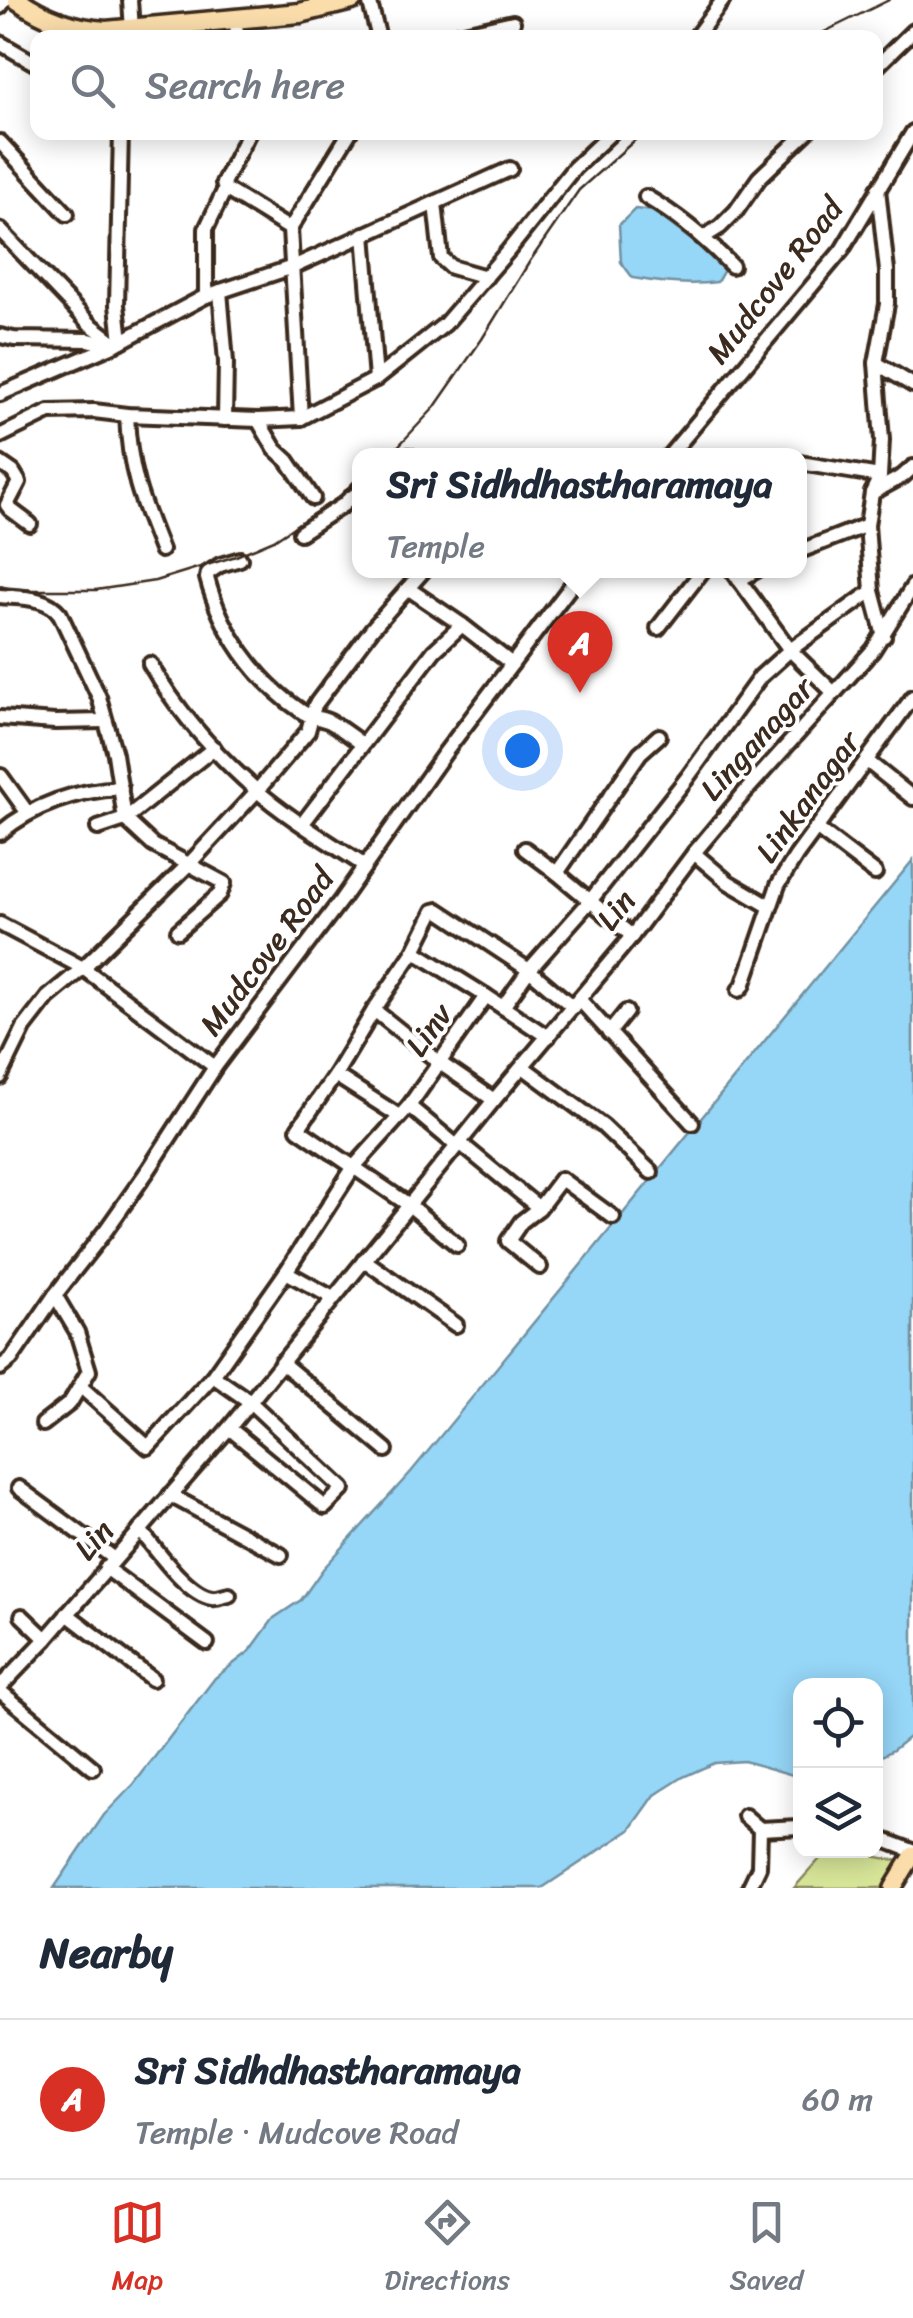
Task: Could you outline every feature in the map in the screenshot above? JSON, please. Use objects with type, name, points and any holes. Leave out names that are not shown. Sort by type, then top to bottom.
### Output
[{"type":"highway","points":[[18,0],[66,25],[96,30]]},
{"type":"highway","points":[[180,30],[236,28],[352,0]]},
{"type":"main road","points":[[896,1887],[913,1853]]},
{"type":"street","points":[[0,6],[5,0]]},
{"type":"street","points":[[124,30],[130,0]]},
{"type":"street","points":[[369,0],[376,30]]},
{"type":"street","points":[[701,30],[723,0]]},
{"type":"street","points":[[480,30],[513,22]]},
{"type":"street","points":[[883,60],[913,31]]},
{"type":"street","points":[[0,43],[30,60]]},
{"type":"street","name":"Mudcove Road","points":[[676,448],[842,250],[913,132]]},
{"type":"street","points":[[116,344],[121,140]]},
{"type":"street","points":[[245,140],[225,176],[225,188],[290,229]]},
{"type":"street","points":[[302,418],[290,229],[345,140]]},
{"type":"street","points":[[0,436],[48,412],[258,420],[302,418],[376,378],[445,324],[574,168],[604,140]]},
{"type":"street","points":[[704,237],[736,212],[759,178],[799,140]]},
{"type":"street","points":[[0,142],[67,214]]},
{"type":"street","points":[[0,394],[116,344],[214,294],[294,266],[510,168]]},
{"type":"street","points":[[224,418],[226,362],[206,229],[225,188]]},
{"type":"street","points":[[878,189],[888,271],[887,304],[876,363],[882,440],[880,476],[872,493],[868,525],[872,591],[884,636]]},
{"type":"street","points":[[646,197],[673,212],[732,266]]},
{"type":"street","points":[[435,203],[441,258],[451,267],[486,277]]},
{"type":"street","points":[[0,230],[90,324],[116,344]]},
{"type":"street","points":[[364,234],[376,378]]},
{"type":"street","points":[[0,336],[116,344]]},
{"type":"street","points":[[876,363],[913,385]]},
{"type":"street","points":[[126,415],[134,479],[162,550]]},
{"type":"street","points":[[258,420],[313,498]]},
{"type":"street","points":[[0,463],[19,482],[7,505],[30,524]]},
{"type":"street","points":[[807,464],[880,476]]},
{"type":"street","points":[[872,493],[913,468]]},
{"type":"street","points":[[300,533],[352,496]]},
{"type":"street","points":[[807,549],[868,525]]},
{"type":"street","points":[[240,559],[208,573],[216,604],[236,643],[256,671],[291,704],[313,718],[328,721],[362,744]]},
{"type":"street","points":[[0,1077],[16,1042],[48,997],[190,864],[257,791],[308,730],[318,701],[372,629],[418,578]]},
{"type":"street","name":"Mudcove Road","points":[[0,1368],[11,1360],[128,1200],[215,1067],[577,578]]},
{"type":"street","points":[[658,628],[697,578]]},
{"type":"street","points":[[737,578],[790,650],[834,694]]},
{"type":"street","name":"Linganagar","points":[[694,852],[884,636],[913,586]]},
{"type":"street","points":[[409,589],[512,664]]},
{"type":"street","points":[[503,1008],[529,970],[688,778],[760,676],[872,591]]},
{"type":"street","points":[[0,596],[42,600],[54,606],[99,697],[116,754],[125,819],[154,845],[224,883],[224,888],[178,931]]},
{"type":"street","points":[[303,823],[434,651],[462,624]]},
{"type":"street","points":[[150,664],[168,695],[257,791],[365,866]]},
{"type":"street","name":"Linkanagar","points":[[739,990],[778,884],[913,697]]},
{"type":"street","points":[[0,718],[105,721]]},
{"type":"street","points":[[557,873],[640,753],[659,736]]},
{"type":"street","points":[[98,828],[125,819],[214,748]]},
{"type":"street","points":[[866,761],[913,798]]},
{"type":"street","points":[[1,776],[27,812]]},
{"type":"street","points":[[0,833],[27,812],[58,800],[121,788]]},
{"type":"street","points":[[816,828],[875,873]]},
{"type":"street","points":[[525,849],[632,936]]},
{"type":"street","points":[[694,852],[728,882],[769,906]]},
{"type":"street","name":"Lin","points":[[0,1689],[229,1428],[632,936],[694,852]]},
{"type":"street","points":[[457,1244],[409,1205],[298,1129],[437,909],[576,1003],[610,1033],[692,1123]]},
{"type":"street","points":[[0,924],[83,968],[215,1067]]},
{"type":"street","points":[[414,951],[486,996]]},
{"type":"street","name":"Linv","points":[[404,1111],[486,996],[548,1037]]},
{"type":"street","points":[[374,1010],[494,1100]]},
{"type":"street","points":[[610,1033],[626,1012]]},
{"type":"street","points":[[523,1068],[603,1126],[652,1172]]},
{"type":"street","points":[[335,1075],[459,1145],[539,1208]]},
{"type":"street","points":[[81,1388],[148,1447],[213,1376],[353,1168],[404,1111]]},
{"type":"street","points":[[540,1267],[508,1241],[561,1178],[613,1217]]},
{"type":"street","points":[[364,1260],[456,1324]]},
{"type":"street","points":[[286,1272],[333,1298]]},
{"type":"street","points":[[43,1424],[70,1403],[90,1371],[77,1332],[55,1295]]},
{"type":"street","points":[[281,1362],[386,1450]]},
{"type":"street","points":[[213,1376],[249,1401],[343,1489],[325,1508],[229,1428]]},
{"type":"street","points":[[19,1488],[207,1643]]},
{"type":"street","points":[[170,1495],[281,1555]]},
{"type":"street","points":[[140,1530],[172,1570],[197,1592],[212,1598],[228,1595]]},
{"type":"street","points":[[67,1614],[152,1679]]},
{"type":"street","points":[[22,1616],[46,1639]]},
{"type":"street","points":[[0,1689],[93,1768]]},
{"type":"street","points":[[745,1816],[760,1830],[793,1828]]},
{"type":"street","points":[[748,1888],[759,1867],[760,1830]]},
{"type":"street","points":[[883,1840],[913,1853]]},
{"type":"green space","points":[[821,1858],[898,1861],[882,1888],[794,1888]]},
{"type":"water","points":[[635,209],[653,211],[694,242],[724,270],[717,282],[633,278],[621,262],[619,225]]},
{"type":"water","points":[[913,860],[913,1734],[883,1755],[883,1678],[793,1678],[793,1775],[744,1761],[714,1763],[655,1795],[630,1830],[542,1888],[54,1888],[104,1815],[134,1784],[215,1678],[250,1651],[274,1618],[301,1600],[323,1569],[411,1472]]},
{"type":"railway","points":[[828,30],[889,0]]},
{"type":"railway","points":[[396,448],[434,408],[579,190],[635,140]]},
{"type":"railway","points":[[0,586],[15,590],[96,590],[155,581],[274,540],[352,488]]},
{"type":"place","name":"Sri Sidhdhastharamaya","points":[[580,693]]}]
